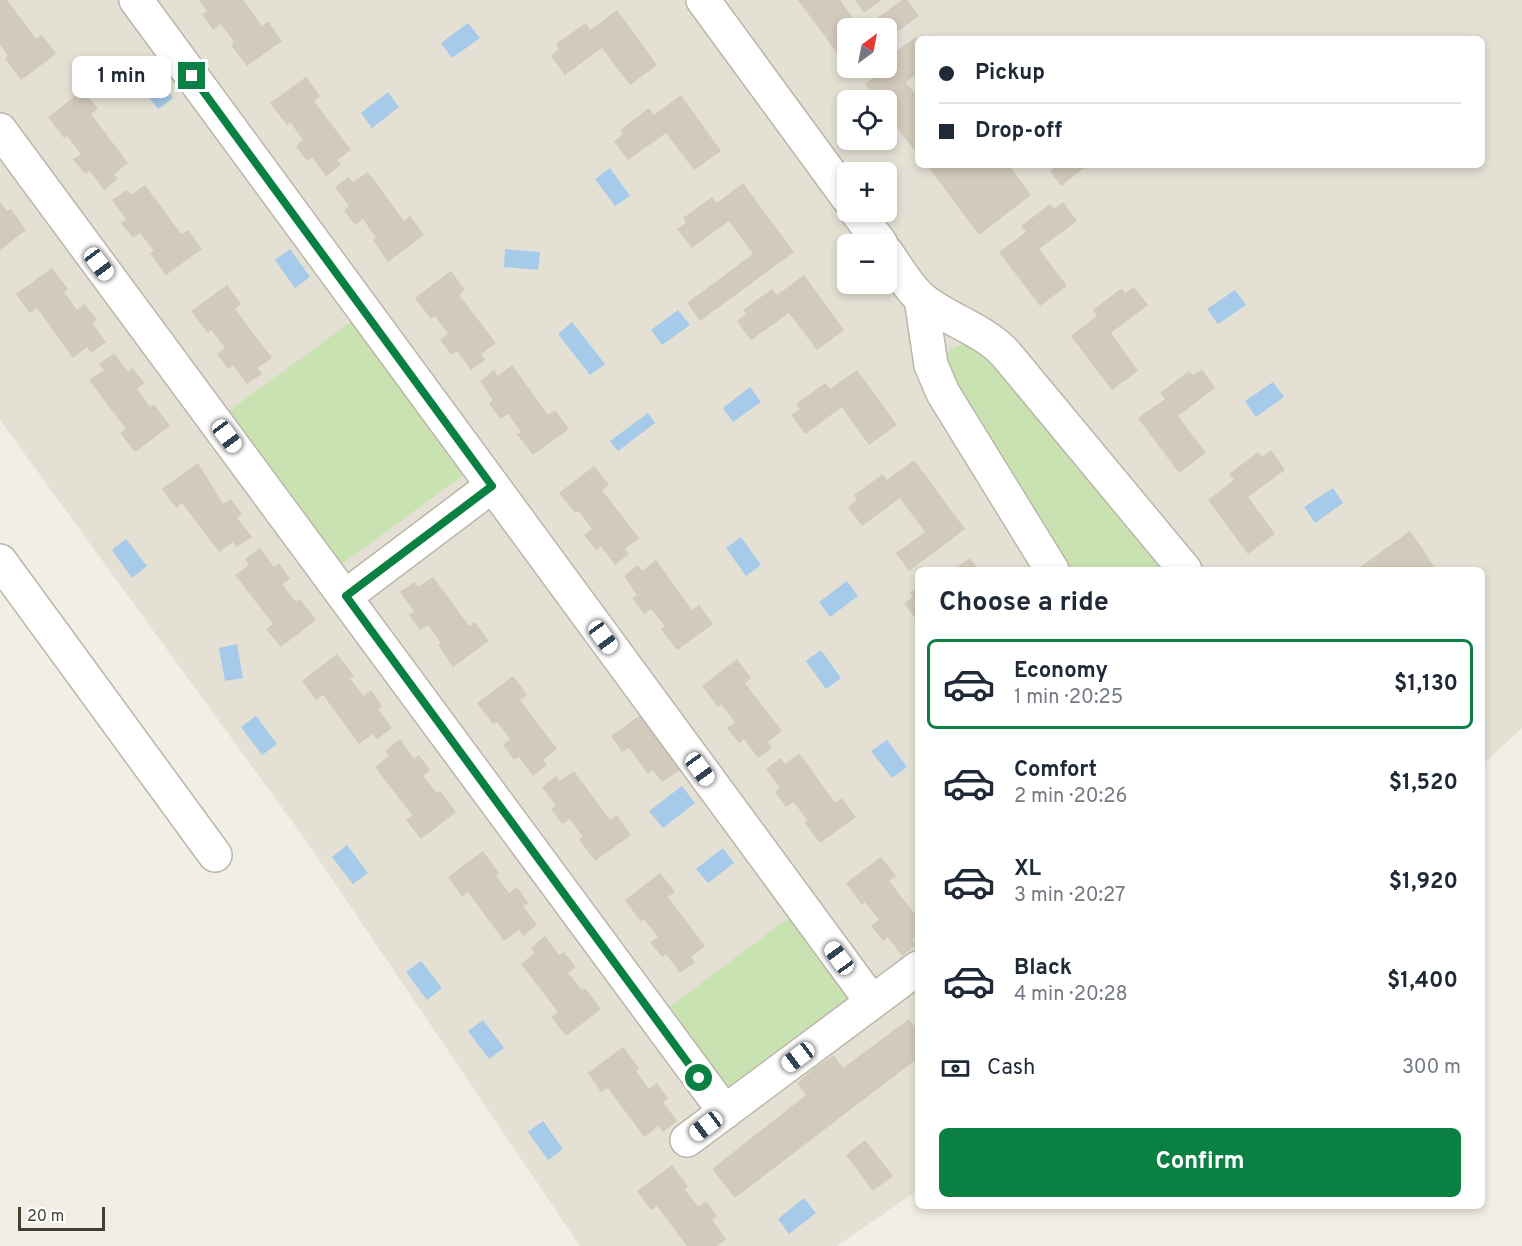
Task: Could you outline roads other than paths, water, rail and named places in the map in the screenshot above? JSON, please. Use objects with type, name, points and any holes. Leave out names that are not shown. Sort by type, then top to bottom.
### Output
[{"type":"street","points":[[136,0],[872,1002]]},
{"type":"street","points":[[703,0],[837,183]]},
{"type":"street","points":[[0,130],[725,1112]]},
{"type":"street","points":[[897,266],[921,298],[954,320],[988,337],[1005,353],[1183,567]]},
{"type":"street","points":[[921,298],[931,365],[943,393],[1050,567]]},
{"type":"street","points":[[931,365],[940,348],[949,340],[967,331],[977,330]]},
{"type":"street","points":[[346,596],[492,486]]},
{"type":"street","points":[[0,561],[215,855]]},
{"type":"street","points":[[687,1140],[915,970]]},
{"type":"water","points":[[468,23],[480,38],[452,58],[441,43]]},
{"type":"water","points":[[152,71],[173,98],[158,109],[137,82]]},
{"type":"water","points":[[388,92],[399,107],[372,128],[361,113]]},
{"type":"water","points":[[610,168],[630,196],[615,206],[595,179]]},
{"type":"water","points":[[290,249],[310,277],[295,288],[275,260]]},
{"type":"water","points":[[505,249],[540,252],[538,270],[504,267]]},
{"type":"water","points":[[1235,290],[1246,305],[1218,324],[1207,309]]},
{"type":"water","points":[[678,310],[690,325],[662,345],[651,330]]},
{"type":"water","points":[[572,322],[605,364],[590,375],[558,334]]},
{"type":"water","points":[[1273,382],[1284,397],[1256,417],[1245,401]]},
{"type":"water","points":[[750,387],[761,402],[733,422],[723,408]]},
{"type":"water","points":[[648,413],[655,423],[618,451],[610,441]]},
{"type":"water","points":[[1333,488],[1343,503],[1315,523],[1304,507]]},
{"type":"water","points":[[741,537],[761,565],[746,576],[726,548]]},
{"type":"water","points":[[126,539],[147,566],[132,578],[112,550]]},
{"type":"water","points":[[847,581],[858,596],[830,617],[819,602]]},
{"type":"water","points":[[237,644],[243,678],[225,681],[219,648]]},
{"type":"water","points":[[821,650],[841,678],[826,689],[806,661]]},
{"type":"water","points":[[256,716],[277,744],[262,755],[241,727]]},
{"type":"water","points":[[887,740],[907,767],[892,778],[871,751]]},
{"type":"water","points":[[682,786],[695,803],[663,828],[649,811]]},
{"type":"water","points":[[347,845],[368,873],[353,884],[332,857]]},
{"type":"water","points":[[723,848],[734,863],[708,883],[696,869]]},
{"type":"water","points":[[421,961],[442,988],[427,1000],[406,972]]},
{"type":"water","points":[[483,1020],[504,1048],[489,1059],[468,1031]]},
{"type":"water","points":[[543,1121],[563,1149],[548,1160],[528,1132]]},
{"type":"water","points":[[804,1198],[816,1213],[789,1234],[778,1219]]}]
